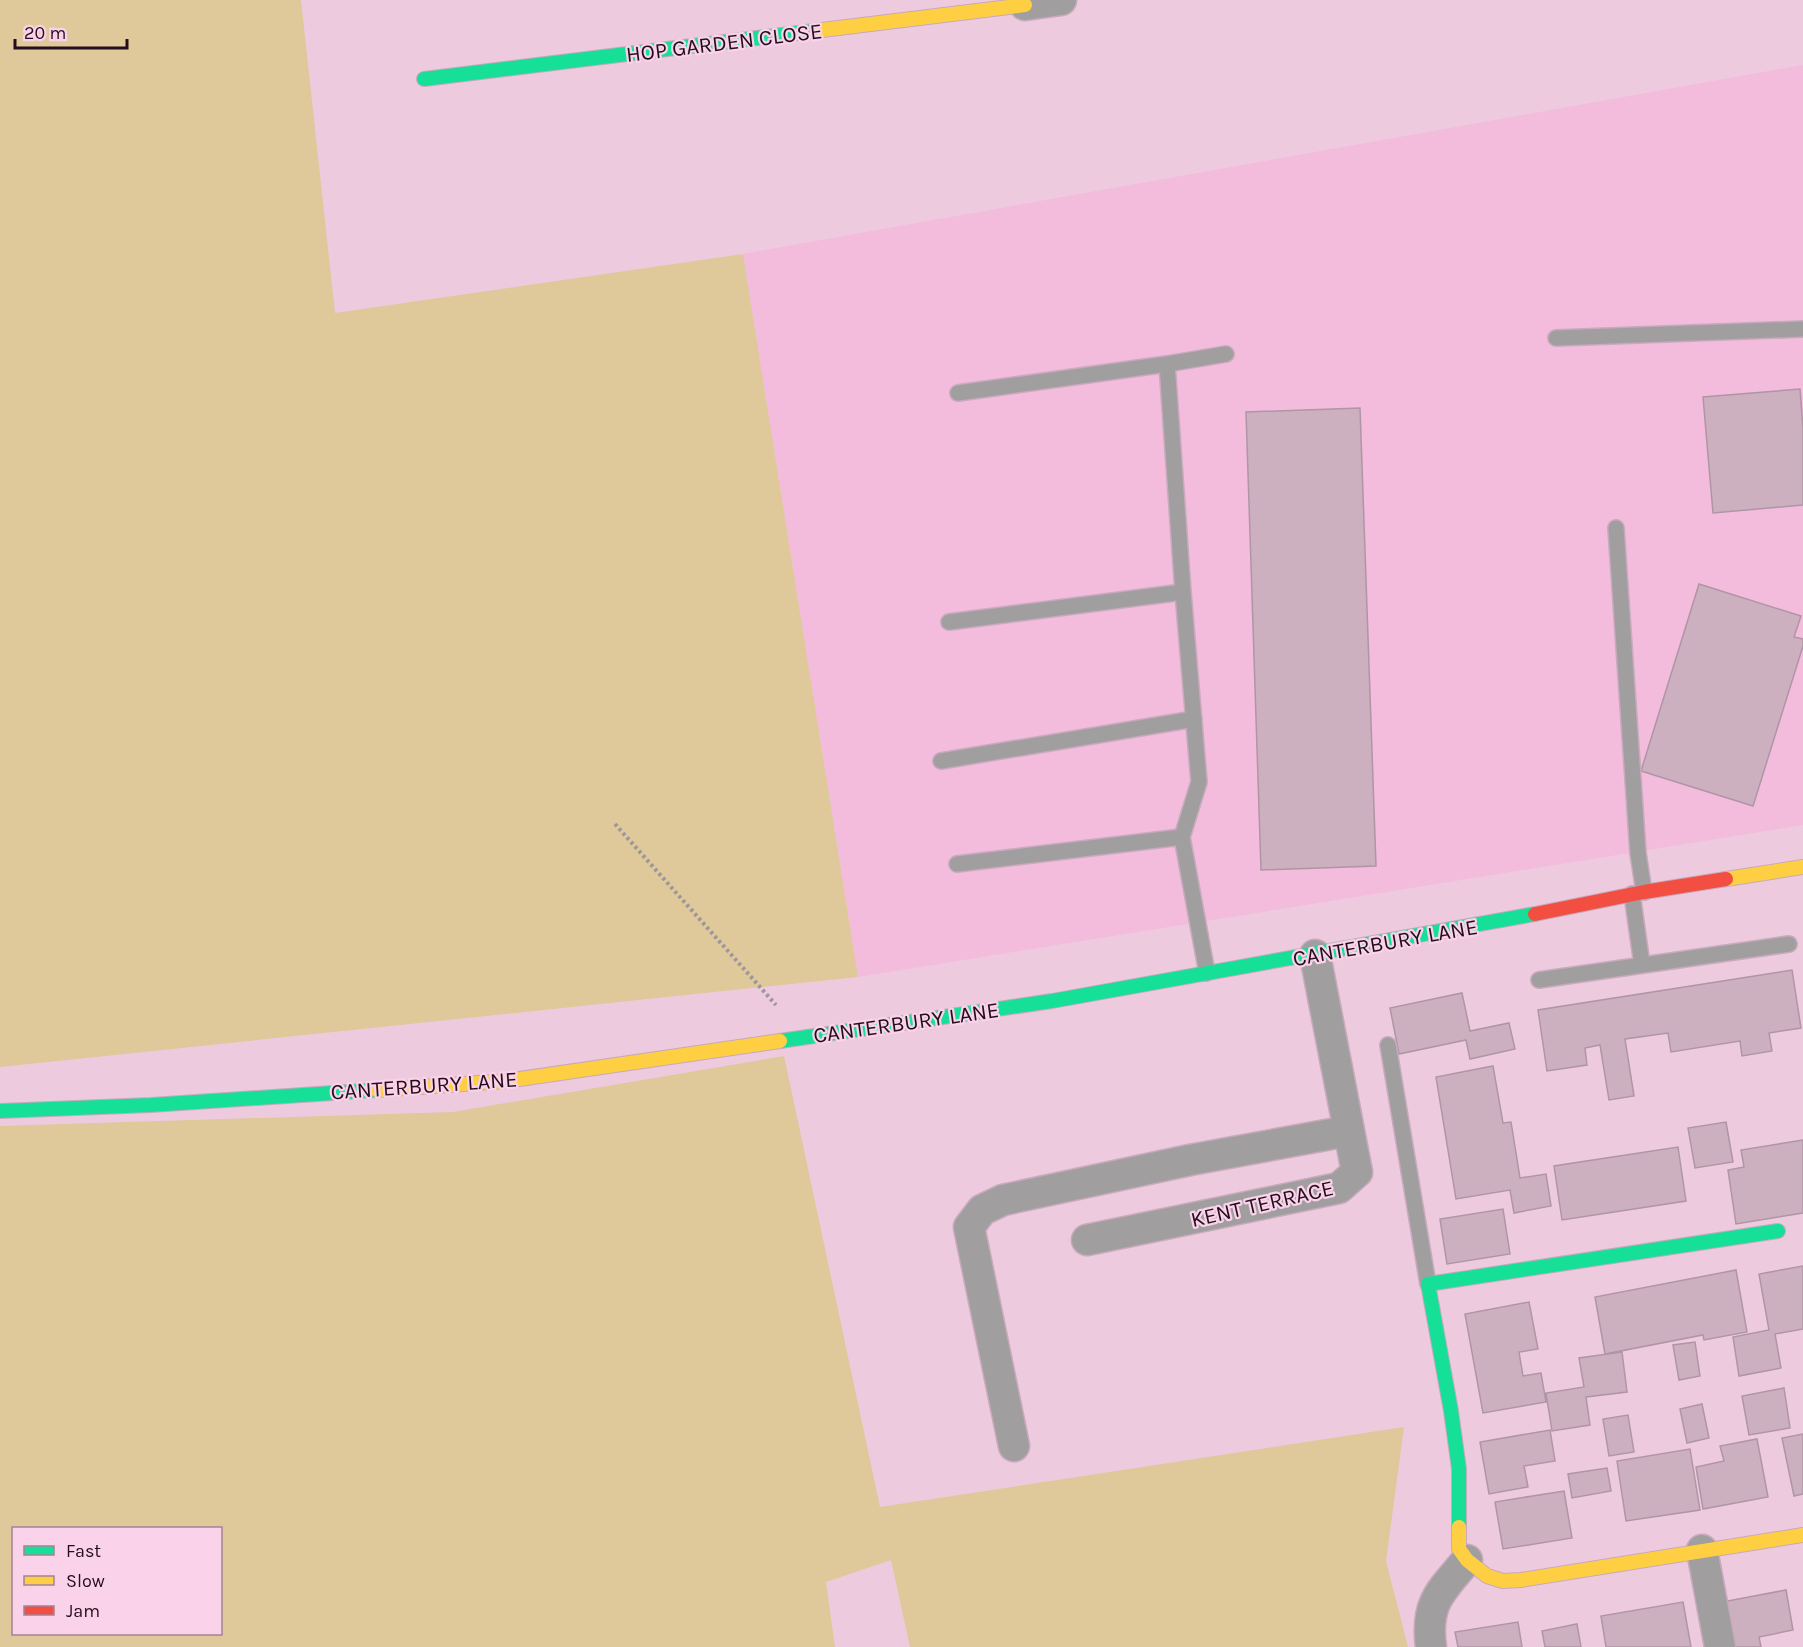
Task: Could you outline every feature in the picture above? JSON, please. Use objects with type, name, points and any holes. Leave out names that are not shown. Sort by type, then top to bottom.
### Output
[{"type":"street","points":[[1025,3],[1061,0]]},
{"type":"street","name":"HOP GARDEN CLOSE","points":[[423,79],[1025,3]]},
{"type":"street","name":"CANTERBURY LANE","points":[[0,1111],[151,1105],[506,1081],[1052,1001],[1315,955],[1638,893],[1803,867]]},
{"type":"street","name":"KENT TERRACE","points":[[1088,1240],[1339,1188],[1357,1173],[1315,955]]},
{"type":"street","points":[[1014,1446],[969,1227],[982,1210],[1003,1200],[1190,1160],[1348,1131]]},
{"type":"street","points":[[1778,1231],[1428,1284],[1459,1469],[1458,1544],[1467,1560],[1487,1576],[1508,1581],[1803,1535]]},
{"type":"street","points":[[1702,1550],[1720,1647]]},
{"type":"street","points":[[1431,1647],[1429,1622],[1434,1603],[1467,1560]]},
{"type":"lane","points":[[1556,338],[1803,329]]},
{"type":"lane","points":[[958,393],[1226,354]]},
{"type":"lane","points":[[1167,364],[1199,782],[1182,837],[1207,973]]},
{"type":"lane","points":[[1616,528],[1638,853],[1642,965]]},
{"type":"lane","points":[[949,622],[1183,592]]},
{"type":"lane","points":[[941,761],[1194,719]]},
{"type":"lane","points":[[957,864],[1182,837]]},
{"type":"lane","points":[[1539,980],[1789,944]]},
{"type":"lane","points":[[1388,1045],[1428,1284]]},
{"type":"path","points":[[615,824],[756,980],[803,1038]]},
{"type":"shaded area","points":[[0,0],[301,0],[335,313],[743,254],[858,977],[0,1067]]},
{"type":"shaded area","points":[[1803,65],[1803,825],[858,977],[743,254]]},
{"type":"shaded area","points":[[784,1056],[880,1507],[1404,1427],[1386,1561],[1408,1647],[910,1647],[891,1560],[826,1582],[835,1647],[0,1647],[0,1126],[453,1112]]},
{"type":"building","points":[[1800,389],[1803,428],[1803,505],[1713,513],[1703,397]]},
{"type":"building","points":[[1360,408],[1376,866],[1261,870],[1246,412]]},
{"type":"building","points":[[1699,584],[1801,616],[1794,637],[1803,639],[1803,646],[1753,806],[1641,771]]},
{"type":"building","points":[[1792,970],[1801,1028],[1769,1033],[1772,1051],[1742,1056],[1740,1041],[1671,1052],[1668,1033],[1625,1039],[1634,1096],[1609,1100],[1600,1045],[1585,1048],[1587,1065],[1547,1071],[1538,1010]]},
{"type":"building","points":[[1462,993],[1470,1031],[1509,1023],[1515,1049],[1470,1059],[1466,1040],[1399,1054],[1390,1008]]},
{"type":"building","points":[[1493,1066],[1503,1123],[1511,1122],[1520,1178],[1546,1174],[1551,1206],[1514,1213],[1510,1190],[1456,1199],[1436,1077]]},
{"type":"building","points":[[1726,1122],[1733,1162],[1695,1168],[1688,1128]]},
{"type":"building","points":[[1803,1140],[1803,1213],[1736,1224],[1728,1170],[1744,1167],[1741,1150]]},
{"type":"building","points":[[1678,1147],[1686,1201],[1562,1220],[1554,1166]]},
{"type":"building","points":[[1503,1209],[1510,1254],[1447,1264],[1440,1219]]},
{"type":"building","points":[[1803,1266],[1803,1329],[1775,1334],[1781,1368],[1739,1376],[1733,1337],[1769,1330],[1759,1274]]},
{"type":"building","points":[[1736,1270],[1747,1332],[1704,1340],[1703,1335],[1605,1354],[1595,1297]]},
{"type":"building","points":[[1529,1302],[1538,1349],[1519,1352],[1523,1376],[1541,1373],[1546,1402],[1483,1413],[1465,1314]]},
{"type":"building","points":[[1695,1342],[1700,1376],[1679,1380],[1673,1345]]},
{"type":"building","points":[[1622,1352],[1627,1392],[1586,1397],[1590,1425],[1552,1431],[1546,1393],[1584,1387],[1579,1358]]},
{"type":"building","points":[[1784,1388],[1790,1428],[1749,1435],[1742,1396]]},
{"type":"building","points":[[1702,1404],[1709,1438],[1687,1443],[1680,1409]]},
{"type":"building","points":[[1628,1415],[1634,1452],[1609,1456],[1603,1419]]},
{"type":"building","points":[[1550,1430],[1555,1461],[1524,1466],[1528,1487],[1489,1494],[1480,1442]]},
{"type":"building","points":[[1803,1434],[1803,1494],[1794,1496],[1782,1438]]},
{"type":"building","points":[[1757,1439],[1768,1497],[1703,1509],[1696,1467],[1724,1461],[1720,1446]]},
{"type":"building","points":[[1690,1449],[1700,1510],[1626,1521],[1617,1461]]},
{"type":"building","points":[[1607,1468],[1611,1491],[1572,1498],[1568,1474]]},
{"type":"building","points":[[1564,1491],[1572,1538],[1503,1549],[1495,1502]]},
{"type":"building","points":[[1786,1590],[1793,1630],[1759,1637],[1761,1647],[1731,1647],[1722,1602]]},
{"type":"building","points":[[1683,1602],[1691,1647],[1606,1647],[1601,1616]]},
{"type":"building","points":[[1518,1622],[1522,1647],[1458,1647],[1455,1632]]},
{"type":"building","points":[[1577,1624],[1581,1647],[1545,1647],[1542,1631]]},
{"type":"traffic: fast","points":[[424,79],[822,30]]},
{"type":"traffic: fast","points":[[780,1041],[1052,1001],[1535,914]]},
{"type":"traffic: fast","points":[[0,1111],[151,1105],[377,1090]]},
{"type":"traffic: fast","points":[[1459,1527],[1459,1469],[1428,1284],[1778,1231]]},
{"type":"traffic: slow","points":[[822,30],[1025,5]]},
{"type":"traffic: slow","points":[[1726,879],[1803,867]]},
{"type":"traffic: slow","points":[[377,1090],[506,1081],[780,1041]]},
{"type":"traffic: slow","points":[[1459,1527],[1459,1549],[1467,1560],[1487,1576],[1503,1581],[1803,1535]]},
{"type":"traffic: jam","points":[[1535,914],[1644,892],[1726,879]]}]
